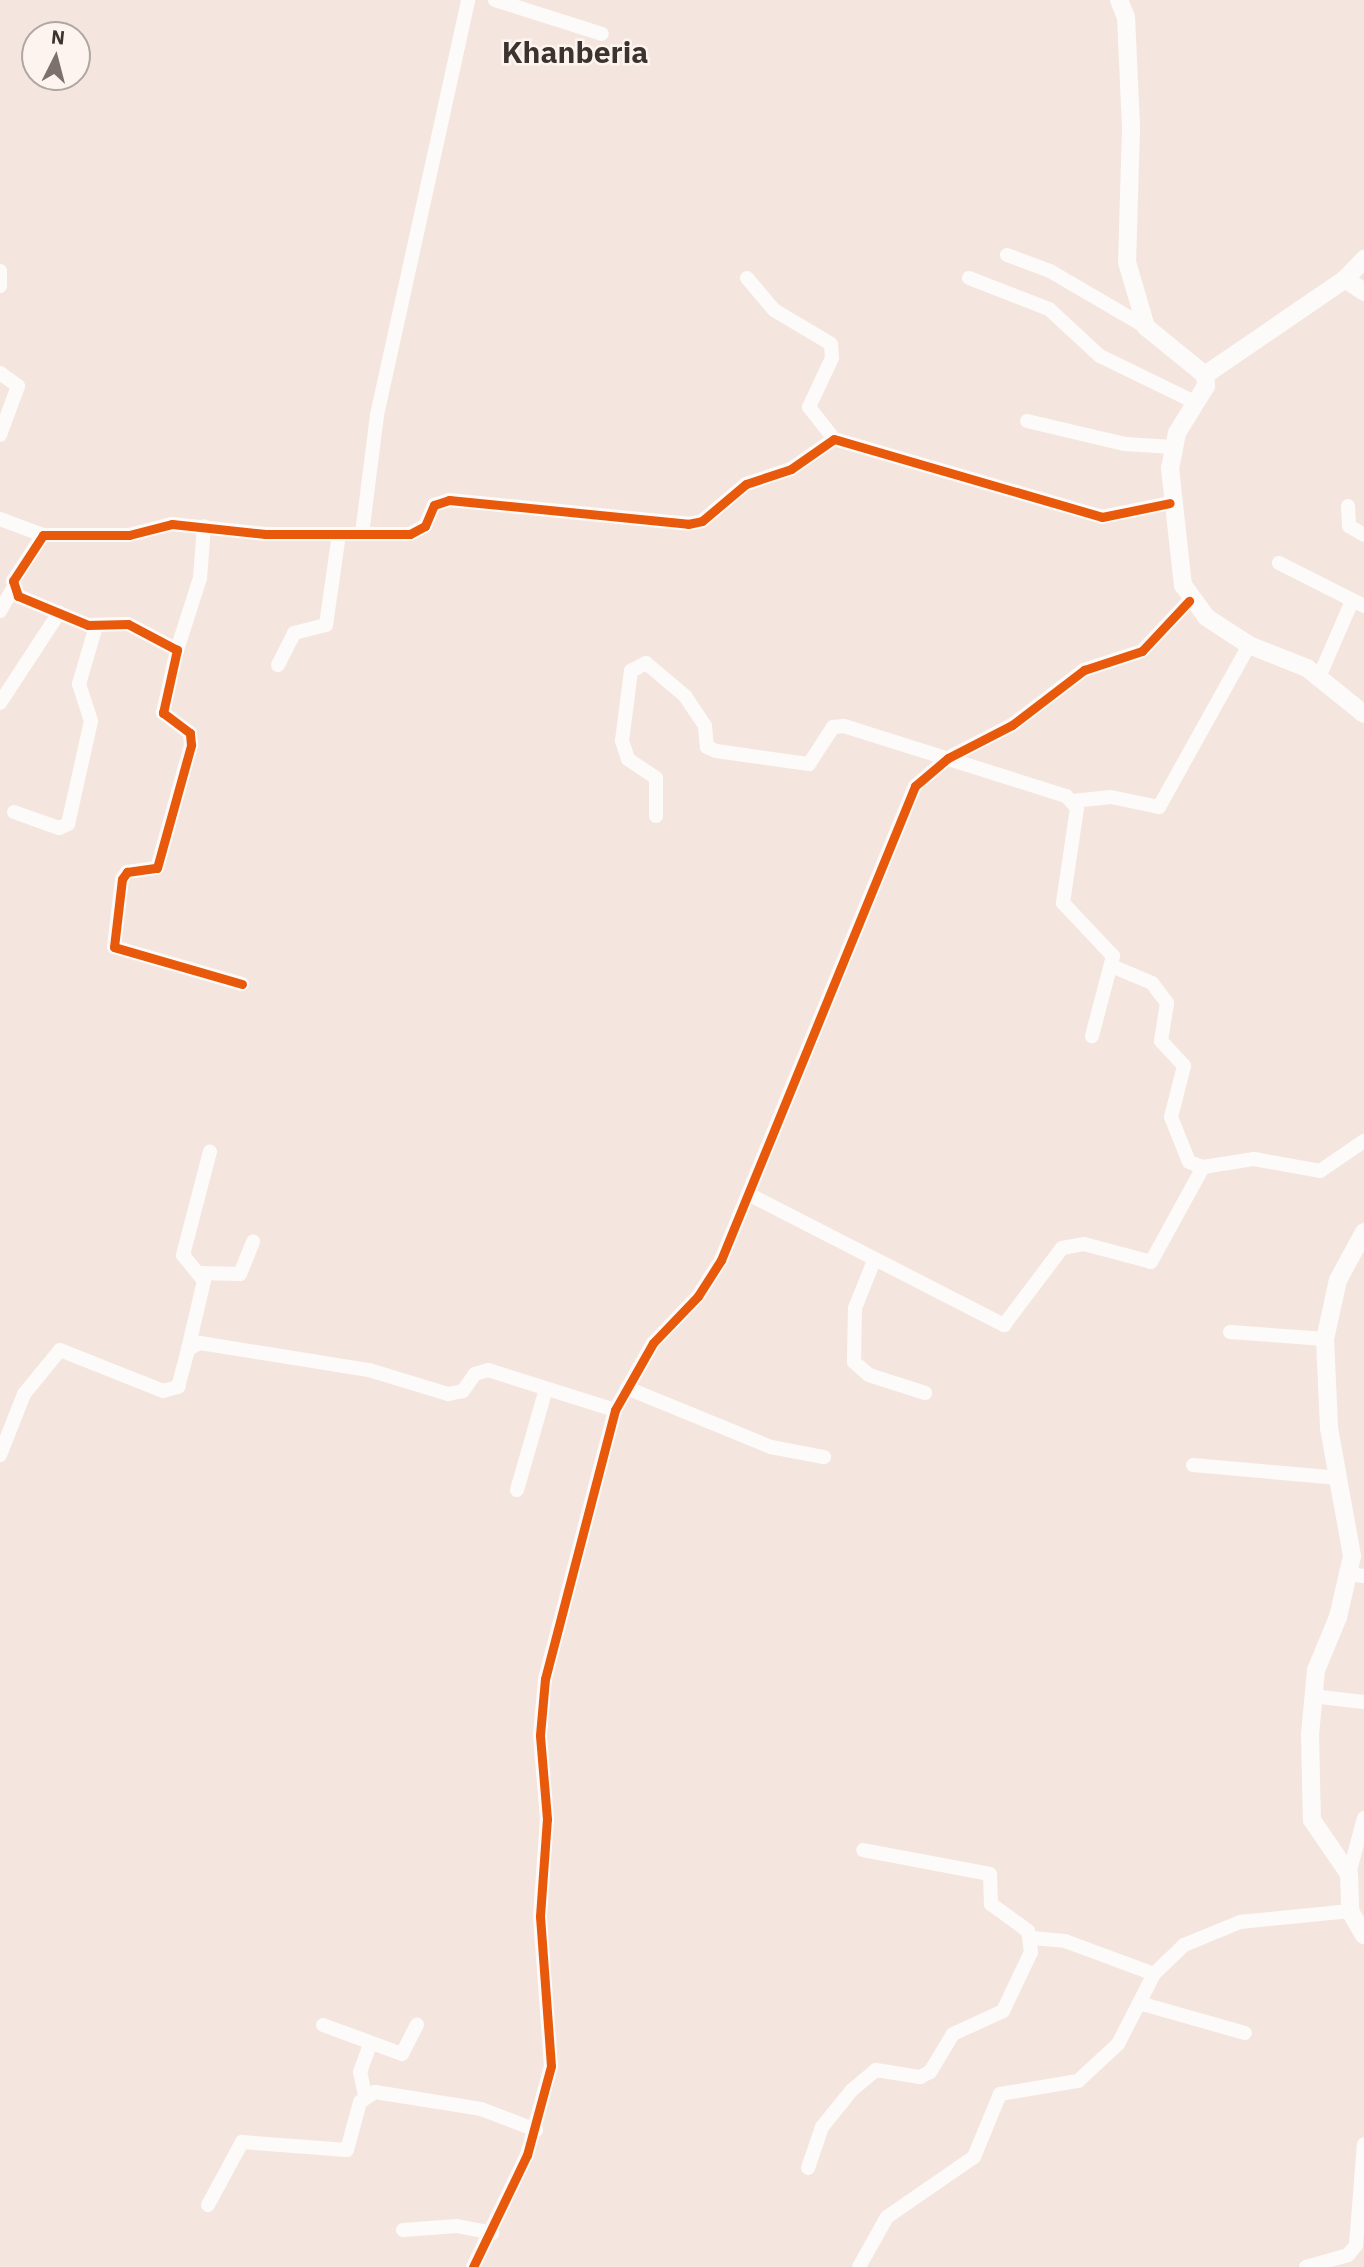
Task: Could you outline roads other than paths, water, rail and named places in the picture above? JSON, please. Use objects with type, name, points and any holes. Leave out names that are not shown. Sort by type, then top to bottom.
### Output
[{"type":"street","points":[[362,534],[377,415],[468,0]]},
{"type":"street","points":[[495,0],[602,34]]},
{"type":"street","points":[[1119,0],[1126,17],[1131,129],[1125,243],[1146,327]]},
{"type":"street","points":[[1007,255],[1051,271],[1146,327],[1205,375]]},
{"type":"street","points":[[1364,259],[1345,279],[1205,375],[1197,403],[1173,447],[1170,503],[1189,601],[1250,645],[1320,677],[1364,714]]},
{"type":"street","points":[[0,271],[0,286]]},
{"type":"street","points":[[747,278],[774,310],[831,345],[832,358],[809,407],[834,439],[1102,517],[1170,503]]},
{"type":"street","points":[[969,278],[1049,309],[1100,356],[1197,403]]},
{"type":"street","points":[[1345,279],[1364,292]]},
{"type":"street","points":[[0,373],[18,386],[0,435]]},
{"type":"street","points":[[1027,421],[1125,444],[1173,447]]},
{"type":"street","points":[[0,519],[43,535],[204,526],[339,534],[418,532],[434,505],[449,500],[600,519],[702,521],[746,484],[791,469],[834,439]]},
{"type":"street","points":[[1348,506],[1349,526],[1364,535]]},
{"type":"street","points":[[204,526],[200,578],[177,650],[163,713],[190,733],[191,745],[157,868],[127,872],[122,879],[114,947],[242,984]]},
{"type":"street","points":[[278,665],[289,637],[326,625],[339,534]]},
{"type":"street","points":[[0,611],[43,535]]},
{"type":"street","points":[[1279,563],[1358,603],[1320,677]]},
{"type":"street","points":[[12,590],[59,613],[96,626],[128,624],[177,650]]},
{"type":"street","points":[[473,2267],[492,2232],[536,2130],[552,2044],[540,1916],[547,1819],[540,1735],[545,1679],[615,1410],[653,1343],[698,1296],[721,1260],[903,805],[915,786],[948,758],[1012,725],[1084,670],[1142,651],[1189,601]]},
{"type":"street","points":[[0,704],[59,613]]},
{"type":"street","points":[[14,811],[59,828],[68,824],[91,721],[79,690],[96,626]]},
{"type":"street","points":[[656,816],[656,778],[628,759],[622,741],[631,671],[646,663],[685,696],[705,726],[707,747],[716,751],[809,764],[833,727],[844,726],[1073,801],[1111,797],[1159,807],[1250,645]]},
{"type":"street","points":[[1073,801],[1063,903],[1108,945],[1114,968],[1092,1036]]},
{"type":"street","points":[[1114,968],[1162,992],[1161,1041],[1184,1066],[1171,1117],[1182,1152],[1203,1167],[1254,1159],[1320,1171],[1364,1141]]},
{"type":"street","points":[[210,1151],[183,1255],[187,1267],[200,1273],[240,1274],[253,1241]]},
{"type":"street","points":[[748,1194],[873,1263],[1004,1325],[1062,1248],[1084,1244],[1151,1262],[1203,1167]]},
{"type":"street","points":[[1349,1874],[1312,1820],[1312,1696],[1357,1575],[1323,1379],[1325,1339],[1338,1280],[1364,1232]]},
{"type":"street","points":[[873,1263],[855,1308],[854,1362],[869,1376],[925,1393]]},
{"type":"street","points":[[0,1455],[24,1394],[50,1355],[74,1351],[126,1378],[172,1391],[188,1349],[205,1281],[200,1273]]},
{"type":"street","points":[[1230,1332],[1325,1339]]},
{"type":"street","points":[[188,1349],[200,1343],[299,1357],[448,1394],[463,1391],[481,1370],[615,1410]]},
{"type":"street","points":[[627,1388],[771,1447],[824,1457]]},
{"type":"street","points":[[517,1490],[546,1389]]},
{"type":"street","points":[[1193,1465],[1339,1478]]},
{"type":"street","points":[[1312,1696],[1364,1702]]},
{"type":"street","points":[[1364,1818],[1349,1874],[1350,1911],[1364,1934]]},
{"type":"street","points":[[863,1850],[990,1874],[991,1904],[1032,1938],[1065,1941],[1154,1974]]},
{"type":"street","points":[[859,2267],[887,2217],[974,2157],[1000,2094],[1078,2081],[1118,2044],[1154,1974],[1184,1945],[1216,1928],[1350,1911]]},
{"type":"street","points":[[808,2168],[822,2127],[876,2070],[920,2077],[953,2034],[1003,2011],[1028,1964],[1032,1938]]},
{"type":"street","points":[[1139,2003],[1245,2033]]},
{"type":"street","points":[[323,2025],[370,2045],[402,2054],[417,2025]]},
{"type":"street","points":[[208,2206],[242,2142],[348,2150],[365,2095],[360,2072],[370,2045]]},
{"type":"street","points":[[365,2095],[392,2093],[481,2109],[536,2130]]},
{"type":"street","points":[[1307,2267],[1347,2261],[1359,2235],[1364,2144]]},
{"type":"street","points":[[403,2230],[445,2226],[492,2232]]},
{"type":"district","name":"Khanberia","points":[[575,52]]}]
